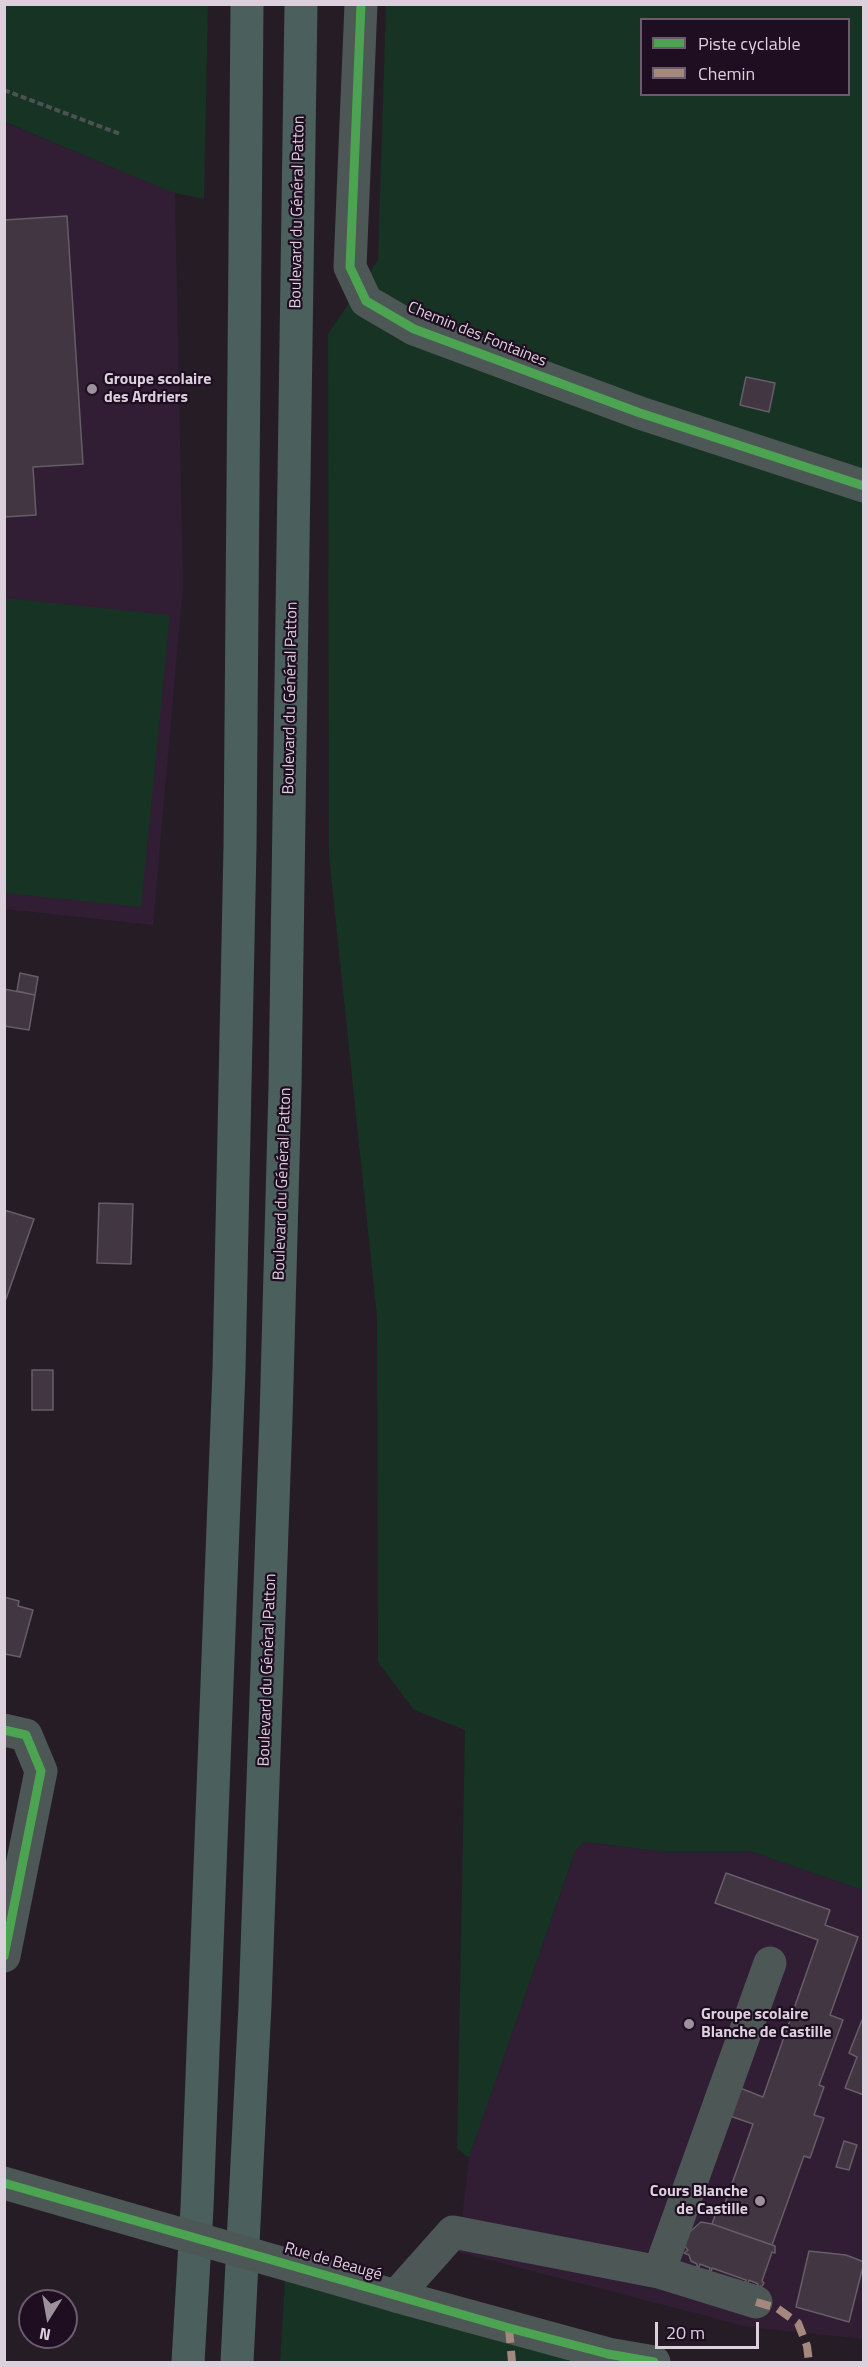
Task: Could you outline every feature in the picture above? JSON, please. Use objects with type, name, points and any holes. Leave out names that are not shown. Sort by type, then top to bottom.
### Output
[{"type":"highway","points":[[188,2362],[197,2208],[229,1358],[239,859],[247,4]]},
{"type":"highway","name":"Boulevard du Général Patton","points":[[237,2362],[265,1758],[278,1348],[285,1076],[302,4]]},
{"type":"street","name":"Chemin des Fontaines","points":[[360,4],[350,267],[366,301],[414,329],[629,410],[864,486]]},
{"type":"street","points":[[4,1730],[26,1735],[40,1771],[4,1956]]},
{"type":"street","points":[[658,2272],[770,1963]]},
{"type":"street","name":"Rue de Beaugé","points":[[4,2183],[396,2296],[597,2351],[654,2362]]},
{"type":"street","points":[[396,2296],[453,2232],[658,2272],[756,2302]]},
{"type":"path","points":[[4,90],[120,134]]},
{"type":"shaded area","name":"Groupe scolaire des Ardriers","points":[[4,122],[175,193],[183,585],[153,925],[5,909]]},
{"type":"shaded area","name":"Groupe scolaire Blanche de Castille","points":[[584,1842],[659,1851],[749,1851],[863,1890],[863,2339],[749,2327],[458,2252],[469,2158],[575,1851]]},
{"type":"green space","points":[[4,5],[208,5],[204,199],[171,192],[5,122]]},
{"type":"green space","points":[[386,5],[863,5],[863,1890],[749,1851],[659,1851],[584,1842],[575,1851],[469,2158],[457,2148],[465,1730],[414,1710],[378,1662],[377,1317],[329,856],[328,334],[378,260]]},
{"type":"green space","points":[[5,598],[170,615],[141,907],[5,893]]},
{"type":"green space","points":[[286,2264],[654,2362],[280,2362]]},
{"type":"building","points":[[67,216],[83,464],[33,467],[36,515],[4,517],[4,220]]},
{"type":"building","points":[[746,377],[775,383],[769,412],[740,405]]},
{"type":"building","points":[[20,973],[38,977],[35,995],[17,991]]},
{"type":"building","points":[[4,989],[35,995],[29,1030],[4,1026]]},
{"type":"building","points":[[99,1203],[133,1204],[131,1264],[97,1263]]},
{"type":"building","points":[[4,1210],[34,1219],[6,1299],[4,1298]]},
{"type":"building","points":[[32,1370],[53,1370],[53,1410],[32,1410]]},
{"type":"building","points":[[4,1597],[19,1601],[18,1606],[33,1610],[20,1657],[5,1654]]},
{"type":"building","points":[[726,1873],[830,1910],[825,1925],[858,1937],[830,2015],[843,2020],[819,2085],[824,2087],[814,2115],[824,2118],[810,2158],[804,2156],[772,2245],[712,2224],[717,2210],[722,2212],[753,2124],[730,2116],[740,2088],[763,2097],[818,1940],[715,1903]]},
{"type":"building","points":[[862,2020],[864,2020],[864,2095],[845,2088],[857,2057],[849,2053]]},
{"type":"building","points":[[844,2141],[857,2145],[849,2170],[836,2167]]},
{"type":"building","points":[[701,2222],[775,2246],[775,2253],[772,2252],[762,2286],[757,2287],[758,2284],[749,2280],[748,2284],[745,2283],[746,2280],[712,2268],[711,2272],[710,2268],[700,2264],[697,2267],[697,2264],[691,2261],[689,2255],[684,2253],[688,2250],[683,2244],[685,2236]]},
{"type":"building","points":[[809,2251],[846,2255],[864,2262],[849,2322],[796,2307]]},
{"type":"marked path","points":[[756,2302],[777,2308],[798,2323],[807,2346],[809,2362]]},
{"type":"marked path","points":[[509,2328],[512,2362]]},
{"type":"cycle path","points":[[361,4],[350,267],[366,301],[414,329],[640,413],[864,486]]},
{"type":"cycle path","points":[[4,1730],[26,1735],[41,1771],[4,1956]]},
{"type":"cycle path","points":[[4,2183],[509,2328],[608,2354],[654,2362]]},
{"type":"place","name":"Groupe scolaire des Ardriers","points":[[92,389]]},
{"type":"place","name":"Groupe scolaire Blanche de Castille","points":[[689,2024]]},
{"type":"place","name":"Cours Blanche de Castille","points":[[760,2201]]}]
